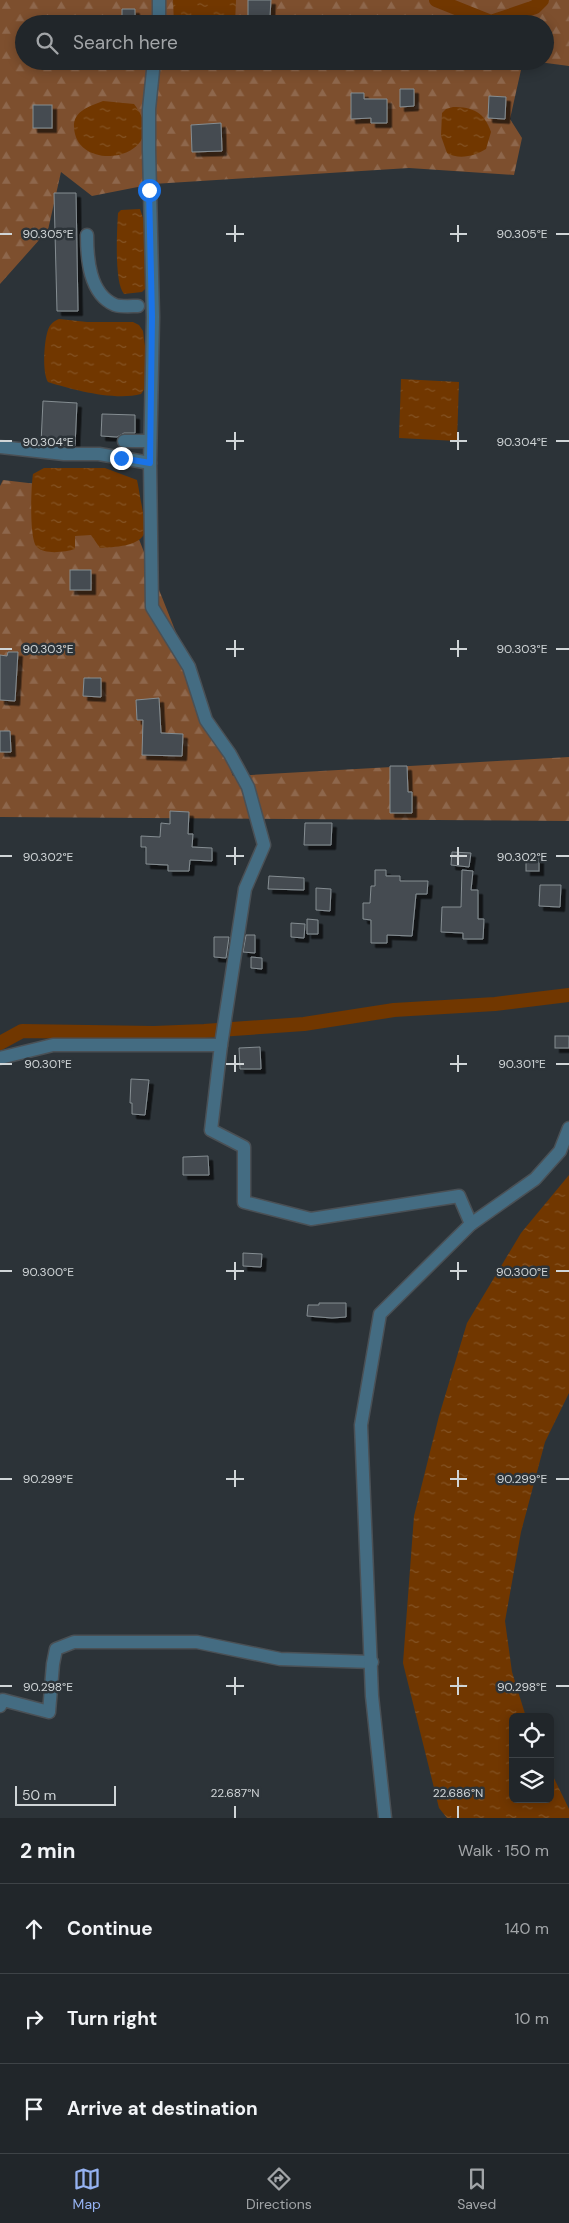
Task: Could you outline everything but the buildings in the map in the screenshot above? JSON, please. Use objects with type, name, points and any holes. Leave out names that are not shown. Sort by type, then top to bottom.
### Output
[{"type":"street","points":[[159,15],[160,0]]},
{"type":"street","points":[[153,70],[149,109],[152,317],[150,441],[152,606],[189,667],[206,720],[230,754],[248,787],[264,845],[245,889],[225,1017],[211,1130],[244,1147],[244,1202],[311,1219],[459,1196],[470,1224]]},
{"type":"street","points":[[87,235],[87,262],[99,292],[115,305],[138,306]]},
{"type":"street","points":[[124,440],[150,441]]},
{"type":"street","points":[[0,447],[64,454],[99,454],[150,463]]},
{"type":"street","points":[[0,1058],[53,1045],[222,1042]]},
{"type":"street","points":[[385,1818],[372,1696],[361,1425],[380,1314],[470,1224],[535,1180],[560,1151],[569,1128]]},
{"type":"street","points":[[0,1706],[3,1700],[50,1712],[53,1664],[56,1649],[74,1642],[197,1642],[280,1659],[372,1662]]},
{"type":"green space","points":[[0,0],[569,0],[569,66],[554,64],[554,15],[15,15],[15,70],[521,70],[510,119],[522,138],[514,175],[409,168],[153,184],[92,196],[61,172],[48,230],[0,284]]},
{"type":"green space","points":[[3,480],[121,494],[233,776],[569,757],[569,821],[0,817],[0,486]]},
{"type":"water","points":[[173,0],[236,0],[235,15],[174,15]]},
{"type":"water","points":[[103,101],[134,104],[144,123],[143,137],[134,148],[120,154],[105,156],[90,152],[79,143],[74,127],[76,117],[83,110]]},
{"type":"water","points":[[453,107],[466,108],[477,112],[485,120],[491,132],[486,149],[477,154],[467,156],[447,153],[441,136],[442,113],[446,109]]},
{"type":"water","points":[[140,209],[144,221],[145,289],[142,292],[124,294],[117,268],[118,213],[121,210]]},
{"type":"water","points":[[59,319],[87,322],[133,322],[139,325],[143,331],[146,354],[146,387],[141,394],[131,396],[107,395],[48,382],[44,364],[45,341],[50,326]]},
{"type":"water","points":[[401,379],[459,382],[457,441],[399,438]]},
{"type":"water","points":[[44,468],[105,468],[137,480],[145,525],[143,536],[133,543],[126,545],[100,548],[91,535],[75,536],[75,549],[55,552],[41,550],[34,542],[31,512],[33,474]]},
{"type":"water","points":[[569,1175],[569,1393],[545,1442],[521,1532],[505,1621],[512,1672],[525,1713],[509,1713],[509,1803],[554,1803],[554,1778],[569,1809],[569,1818],[447,1818],[439,1808],[403,1663],[414,1516],[439,1416],[467,1323],[521,1233]]},
{"type":"waterway","points":[[436,0],[474,15]]},
{"type":"waterway","points":[[512,15],[535,7],[542,0]]},
{"type":"waterway","points":[[0,1043],[22,1031],[154,1033],[204,1031],[304,1024],[394,1010],[495,1004],[569,995]]},
{"type":"route","points":[[121,458],[150,463],[152,317],[149,190]]}]
